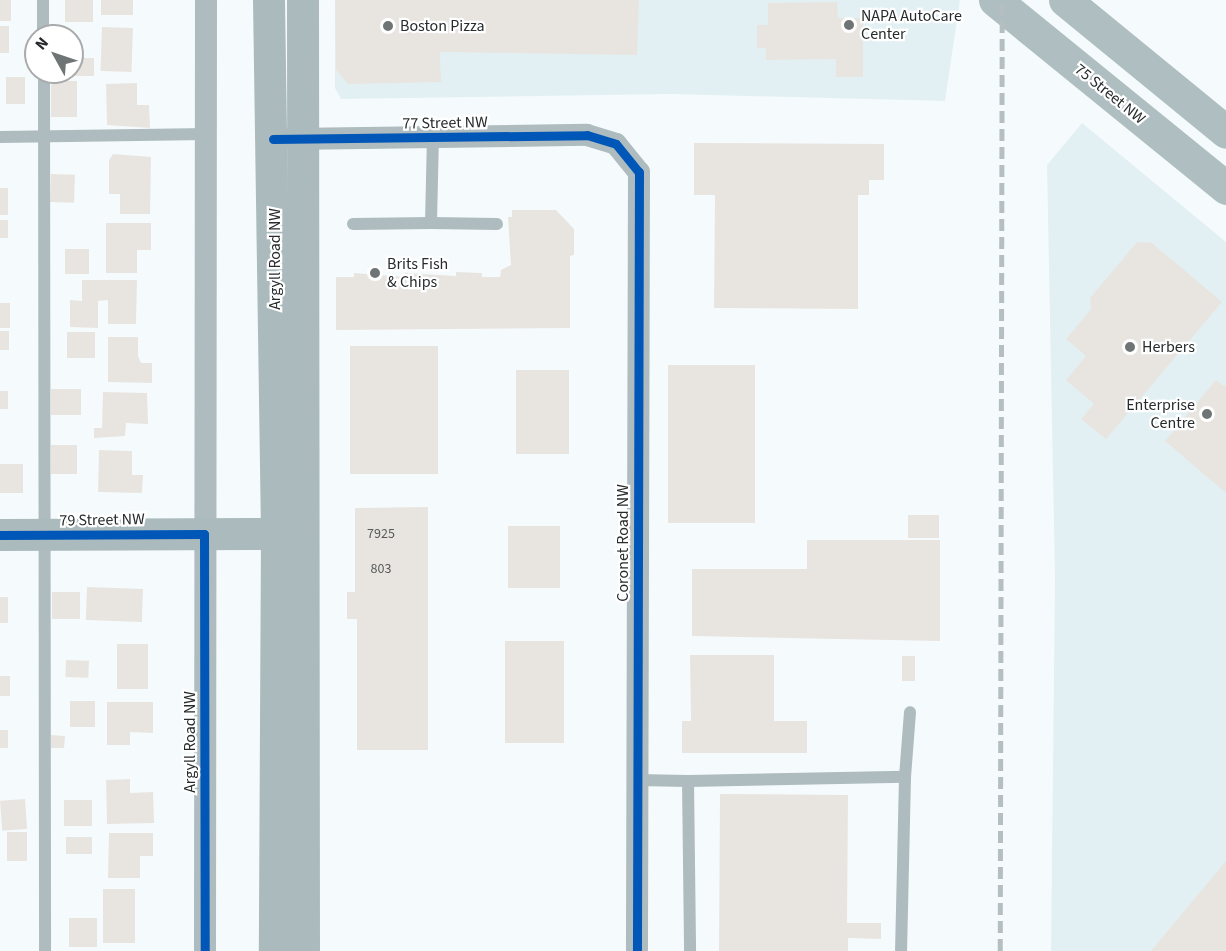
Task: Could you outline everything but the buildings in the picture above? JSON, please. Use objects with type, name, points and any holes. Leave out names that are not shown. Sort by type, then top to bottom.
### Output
[{"type":"main road","name":"Argyll Road NW","points":[[269,0],[288,139]]},
{"type":"main road","name":"Argyll Road NW","points":[[303,0],[288,139],[290,534],[304,951]]},
{"type":"main road","name":"75 Street NW","points":[[994,0],[1226,188]]},
{"type":"main road","points":[[1065,0],[1226,132]]},
{"type":"main road","name":"Argyll Road NW","points":[[275,951],[290,534]]},
{"type":"main road","name":"79 Street NW","points":[[0,535],[290,534]]},
{"type":"street","name":"Argyll Road NW","points":[[205,951],[206,0]]},
{"type":"street","name":"77 Street NW","points":[[288,139],[587,135],[616,144]]},
{"type":"street","name":"Coronet Road NW","points":[[616,144],[639,172],[637,951]]},
{"type":"lane","points":[[43,0],[44,24]]},
{"type":"lane","points":[[44,84],[45,951]]},
{"type":"lane","points":[[0,137],[207,134]]},
{"type":"lane","points":[[431,223],[432,138]]},
{"type":"lane","points":[[353,224],[497,224]]},
{"type":"lane","points":[[901,951],[905,777],[910,712]]},
{"type":"lane","points":[[637,780],[905,777]]},
{"type":"lane","points":[[688,781],[690,951]]},
{"type":"shaded area","points":[[335,0],[960,0],[945,101],[670,94],[341,99],[335,88]]},
{"type":"shaded area","points":[[1082,123],[1226,242],[1226,951],[1051,951],[1055,578],[1047,165]]},
{"type":"railway","points":[[1000,951],[1002,0]]},
{"type":"cycle path","points":[[273,139],[587,135],[616,144],[639,172],[637,951]]},
{"type":"cycle path","points":[[0,535],[204,534],[205,951]]},
{"type":"place","name":"NAPA AutoCare Center","points":[[849,25]]},
{"type":"place","name":"Boston Pizza","points":[[388,26]]},
{"type":"place","name":"Brits Fish & Chips","points":[[375,273]]},
{"type":"place","name":"Herbers","points":[[1130,347]]},
{"type":"place","name":"Enterprise Centre","points":[[1207,414]]}]
